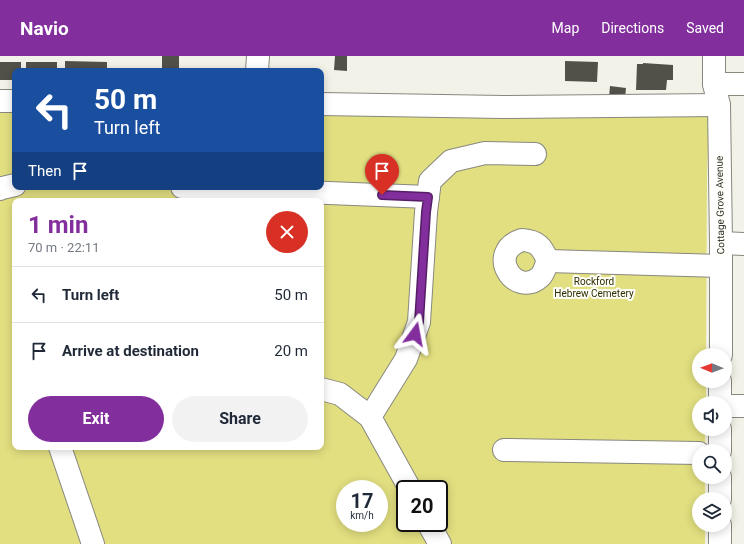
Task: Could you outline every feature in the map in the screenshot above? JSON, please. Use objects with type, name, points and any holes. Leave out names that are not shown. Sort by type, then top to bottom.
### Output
[{"type":"street","points":[[257,68],[258,56]]},
{"type":"street","name":"Cottage Grove Avenue","points":[[714,56],[714,84],[719,105],[721,243],[720,348]]},
{"type":"street","points":[[714,84],[744,84]]},
{"type":"street","points":[[0,101],[12,101]]},
{"type":"street","points":[[324,104],[503,107],[719,105]]},
{"type":"street","points":[[370,417],[406,359],[419,322],[426,212],[430,180],[451,161],[485,153],[535,154]]},
{"type":"street","points":[[0,189],[12,186]]},
{"type":"street","points":[[256,190],[428,197]]},
{"type":"street","points":[[721,243],[744,244]]},
{"type":"street","points":[[548,260],[721,266]]},
{"type":"street","points":[[324,390],[340,394],[370,417],[405,480]]},
{"type":"street","points":[[732,406],[744,406]]},
{"type":"street","points":[[61,450],[93,544]]},
{"type":"street","points":[[504,450],[692,453]]},
{"type":"street","points":[[433,532],[440,544]]},
{"type":"street","points":[[720,532],[720,544]]},
{"type":"green space","name":"Rockford Hebrew Cemetery","points":[[0,105],[12,106],[12,190],[324,190],[324,110],[709,116],[707,175],[706,348],[692,348],[692,388],[706,388],[706,396],[692,396],[692,436],[705,436],[705,444],[692,444],[692,484],[705,484],[705,492],[692,492],[692,532],[705,532],[705,544],[0,544]]},
{"type":"building","points":[[162,56],[179,56],[179,68],[162,68]]},
{"type":"building","points":[[335,56],[347,56],[347,71],[334,70]]},
{"type":"building","points":[[65,61],[107,62],[107,68],[65,68]]},
{"type":"building","points":[[565,61],[598,62],[597,82],[565,81]]},
{"type":"building","points":[[0,62],[21,62],[21,68],[12,68],[12,80],[0,80]]},
{"type":"building","points":[[26,62],[57,62],[57,68],[26,68]]},
{"type":"building","points":[[637,64],[673,65],[673,80],[667,80],[666,90],[636,90]]},
{"type":"building","points":[[610,86],[626,88],[625,98],[609,97]]},
{"type":"route","points":[[382,195],[428,197],[419,322],[415,334]]}]
